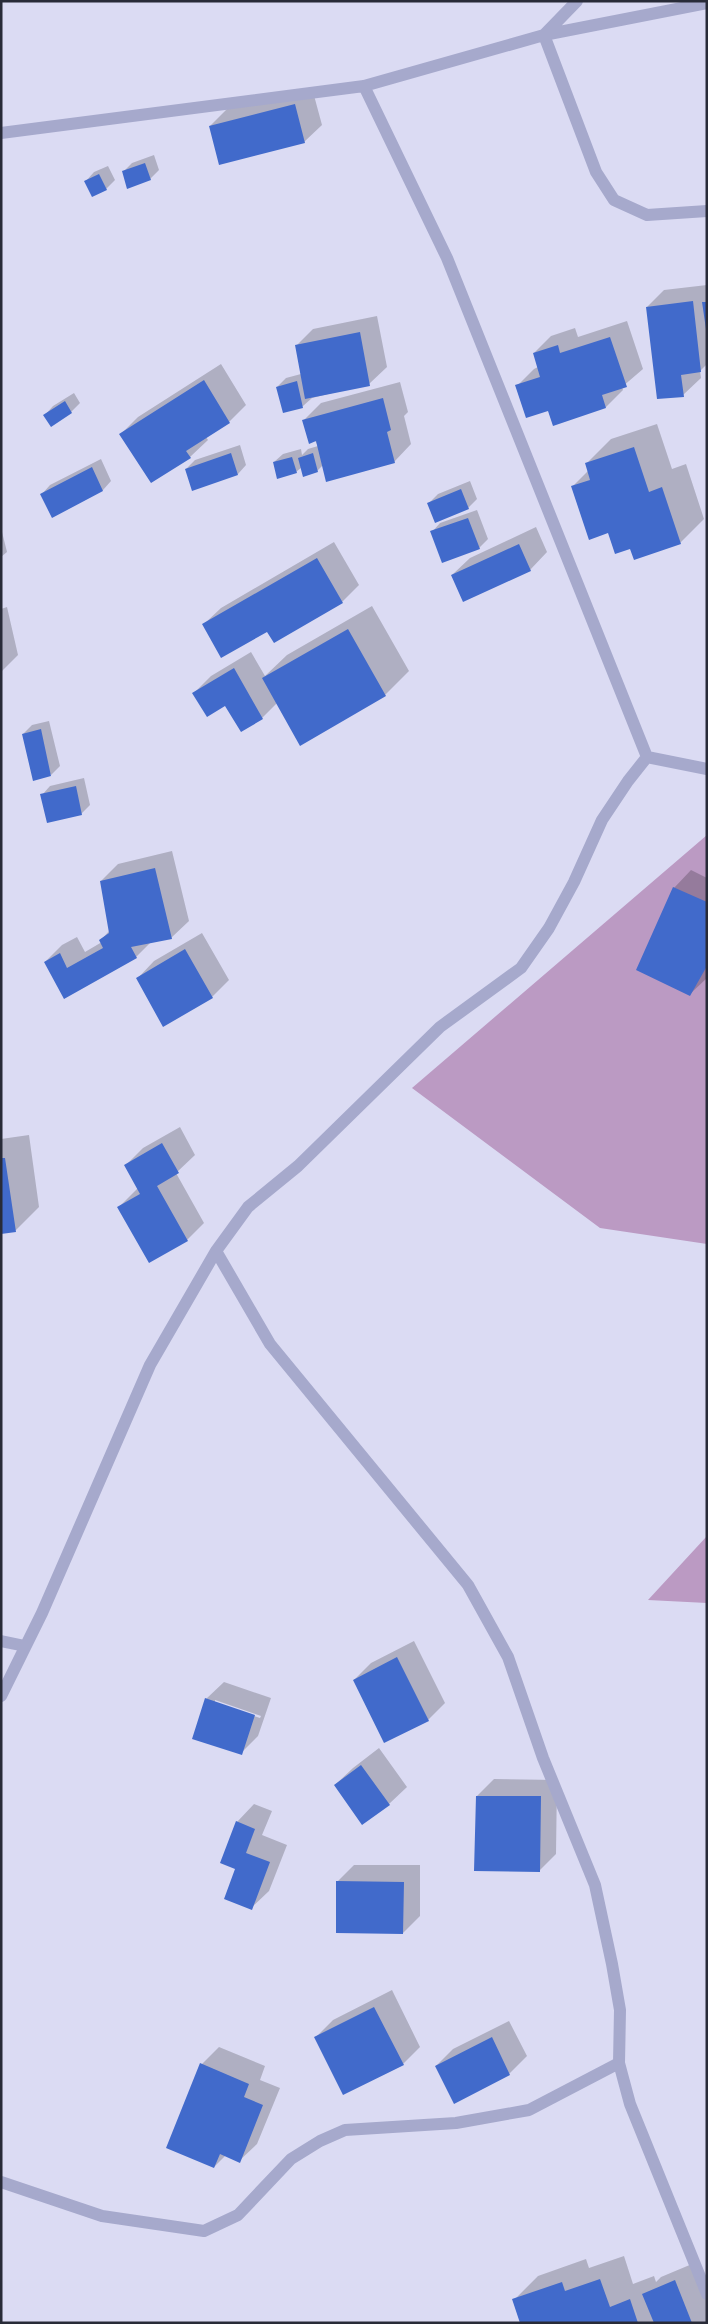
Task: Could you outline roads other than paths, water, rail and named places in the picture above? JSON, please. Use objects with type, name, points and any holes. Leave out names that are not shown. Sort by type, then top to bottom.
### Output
[{"type":"street","points":[[544,35],[577,1]]},
{"type":"street","points":[[1,133],[364,86],[544,35],[707,3]]},
{"type":"street","points":[[544,35],[596,172],[614,200],[647,215],[707,212]]},
{"type":"street","points":[[364,86],[446,258],[648,756]]},
{"type":"street","points":[[648,756],[707,769]]},
{"type":"street","points":[[1,1696],[24,1646],[42,1613],[150,1365],[216,1251],[248,1207],[298,1166],[440,1027],[521,968],[549,928],[574,882],[602,820],[628,781],[648,756]]},
{"type":"street","points":[[216,1251],[270,1344],[468,1585],[508,1657],[544,1758],[595,1885],[620,2010],[619,2063],[630,2104],[707,2294]]},
{"type":"street","points":[[1,1641],[24,1646]]},
{"type":"street","points":[[1,2182],[102,2216],[204,2231],[238,2215],[291,2159],[320,2141],[345,2130],[456,2123],[529,2110],[619,2063]]}]
